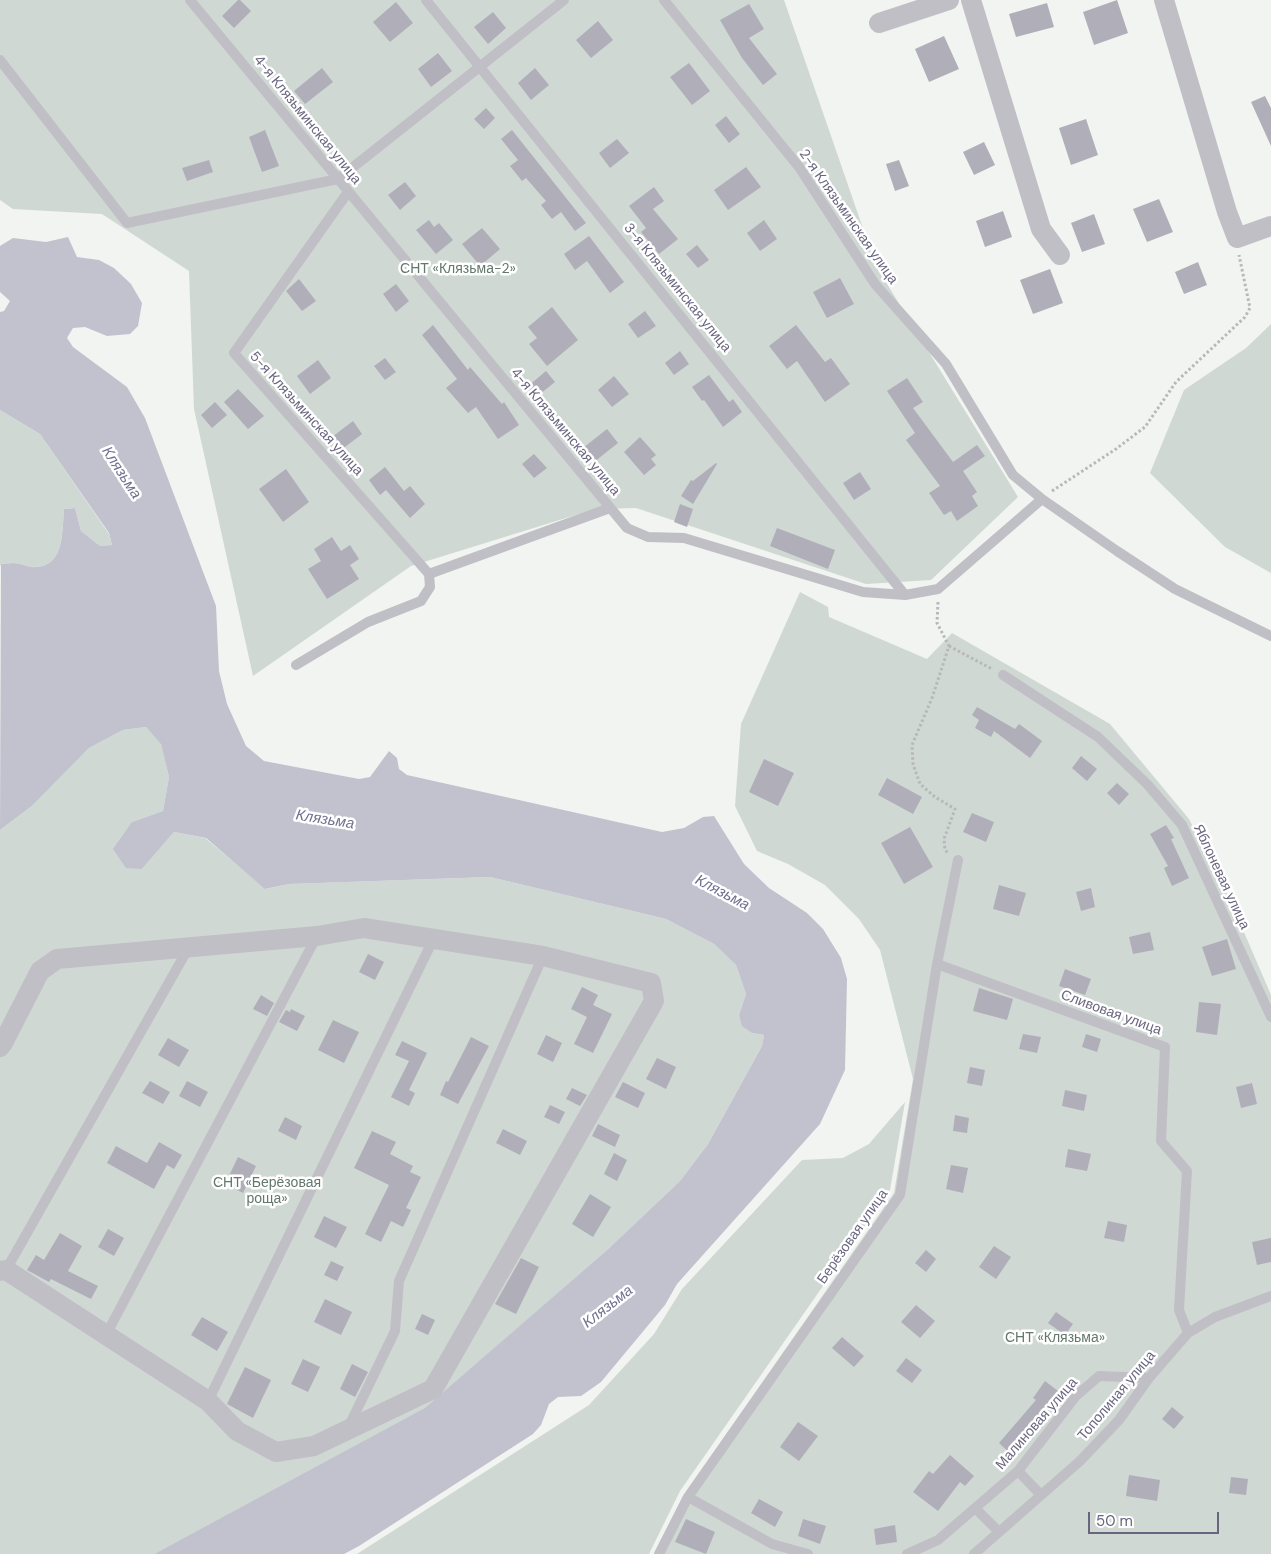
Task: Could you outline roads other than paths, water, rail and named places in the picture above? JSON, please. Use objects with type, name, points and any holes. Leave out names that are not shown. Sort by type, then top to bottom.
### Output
[{"type":"street","points":[[879,23],[950,0]]},
{"type":"street","points":[[971,0],[1041,229],[1060,255]]},
{"type":"street","points":[[1164,0],[1227,212],[1237,238],[1271,226]]},
{"type":"street","points":[[0,1047],[4,1043],[40,971],[57,959],[317,936],[364,928],[543,956],[651,983],[654,1000],[433,1389],[314,1446],[276,1452],[237,1432],[208,1402],[106,1335],[3,1271]]},
{"type":"lane","name":"4-я Клязьминская улица","points":[[190,0],[627,528],[648,537],[684,538],[863,592],[905,595],[938,589],[1042,499]]},
{"type":"lane","name":"3-я Клязьминская улица","points":[[426,0],[905,595]]},
{"type":"lane","points":[[0,60],[126,223],[338,179],[564,0]]},
{"type":"lane","name":"2-я Клязьминская улица","points":[[664,0],[799,167],[875,284],[946,364],[1014,475],[1042,499],[1117,552],[1175,589],[1271,636]]},
{"type":"lane","name":"5-я Клязьминская улица","points":[[348,192],[234,354],[429,574]]},
{"type":"lane","points":[[296,665],[368,622],[421,601],[430,587],[429,574],[610,508]]},
{"type":"lane","name":"Яблоневая улица","points":[[1004,675],[1098,737],[1148,785],[1182,825],[1271,1017]]},
{"type":"lane","name":"Берёзовая улица","points":[[659,1554],[688,1498],[900,1195],[937,964],[958,860]]},
{"type":"lane","points":[[106,1335],[317,936]]},
{"type":"lane","points":[[208,1402],[434,938]]},
{"type":"lane","points":[[3,1271],[189,947]]},
{"type":"lane","points":[[346,1431],[396,1331],[398,1281],[543,956]]},
{"type":"lane","name":"Сливовая улица","points":[[937,964],[1165,1047],[1161,1141],[1187,1171],[1179,1310],[1188,1332]]},
{"type":"lane","name":"Тополиная улица","points":[[974,1554],[1080,1461],[1119,1420],[1149,1378],[1188,1332],[1215,1316],[1271,1296]]},
{"type":"lane","name":"Малиновая улица","points":[[907,1554],[938,1540],[1018,1471],[1076,1396],[1100,1376],[1149,1378]]},
{"type":"lane","points":[[1018,1471],[1041,1495]]},
{"type":"lane","points":[[688,1498],[772,1544],[808,1554]]},
{"type":"lane","points":[[975,1508],[999,1532]]},
{"type":"water","name":"Клязьма","points":[[68,237],[77,257],[99,260],[114,268],[131,284],[142,303],[138,326],[130,334],[107,336],[85,327],[73,328],[67,338],[73,347],[127,387],[145,418],[216,606],[219,671],[227,704],[246,746],[264,761],[359,779],[370,777],[389,751],[397,758],[399,769],[407,775],[662,832],[684,828],[703,817],[714,816],[744,864],[769,888],[807,913],[823,929],[841,958],[847,979],[845,1070],[820,1124],[677,1284],[665,1305],[601,1382],[581,1396],[558,1397],[549,1404],[541,1425],[533,1434],[344,1554],[154,1554],[425,1408],[607,1250],[680,1181],[708,1144],[762,1046],[764,1035],[752,1033],[742,1026],[739,1015],[746,994],[736,965],[714,944],[666,919],[490,877],[289,884],[265,889],[206,838],[174,832],[142,869],[126,868],[113,849],[132,822],[163,811],[169,777],[161,744],[146,727],[123,730],[89,748],[32,806],[0,830],[1,564],[16,563],[36,567],[45,565],[52,560],[60,546],[64,509],[75,508],[81,531],[100,546],[112,545],[109,533],[40,434],[0,410],[0,312],[4,311],[10,301],[0,292],[0,246],[13,238],[46,242]]},
{"type":"park label","name":"СНТ «Клязьма-2»","points":[[458,269]]},
{"type":"park label","name":"СНТ «Берёзовая роща»","points":[[267,1192]]},
{"type":"park label","name":"СНТ «Клязьма»","points":[[1055,1338]]}]
